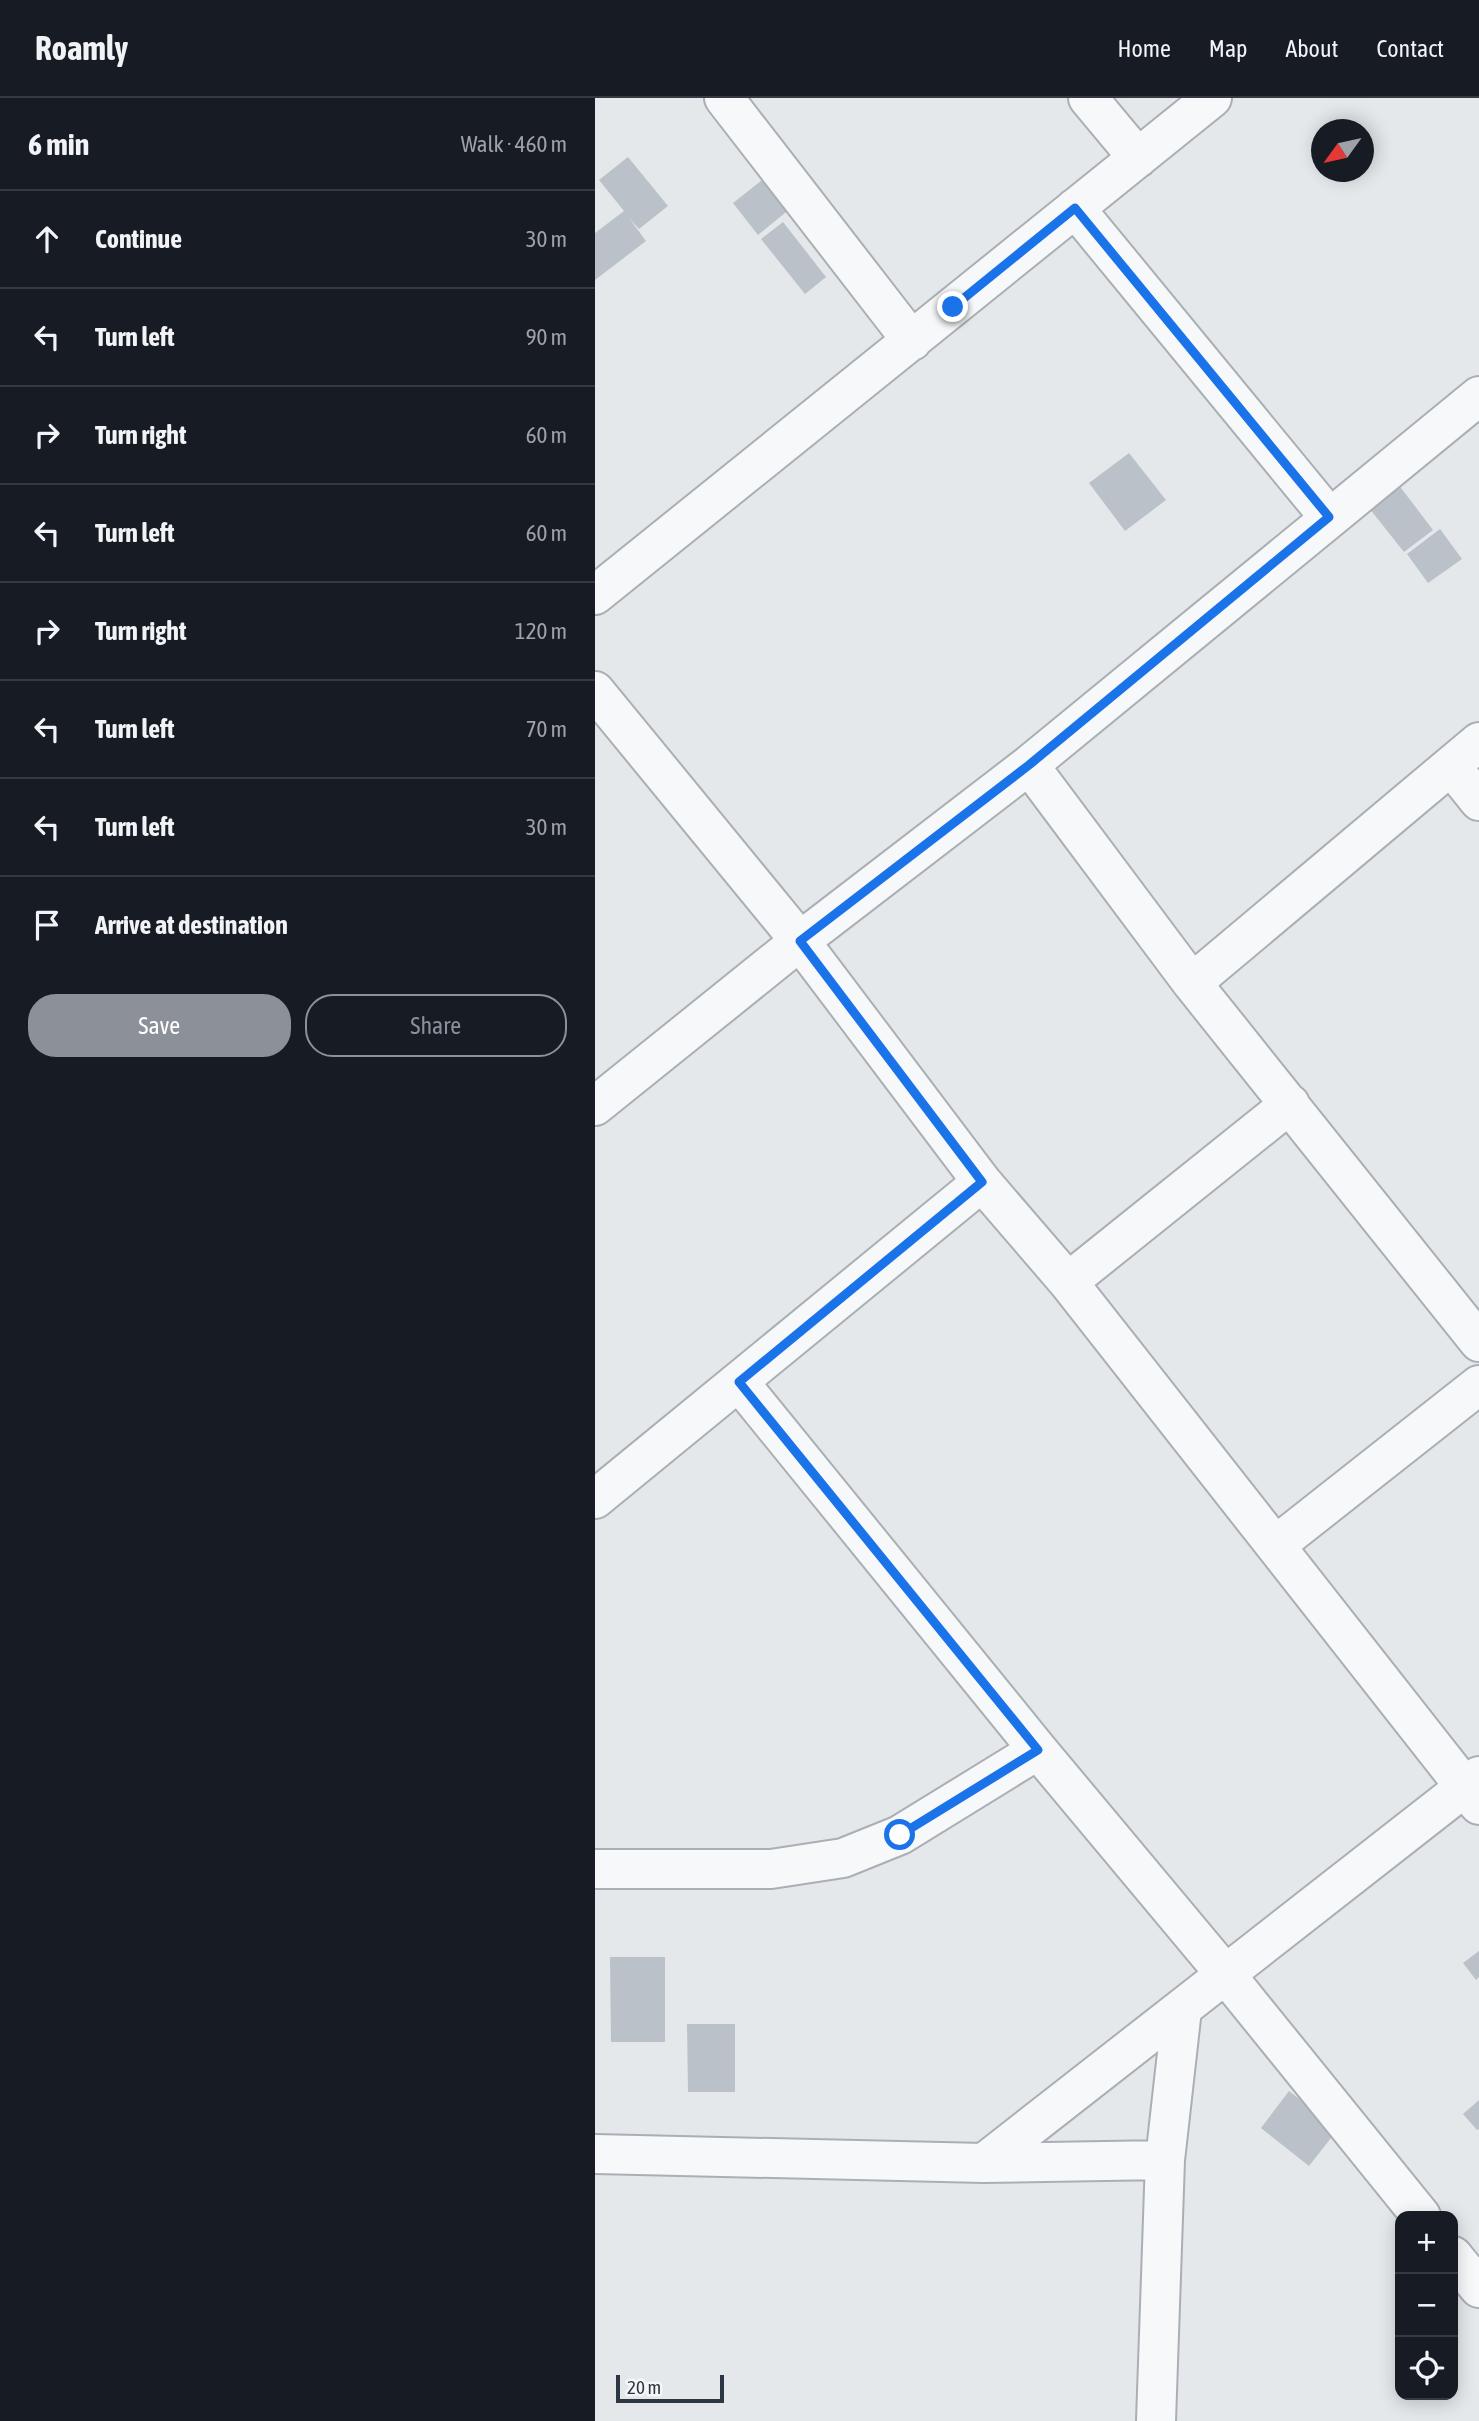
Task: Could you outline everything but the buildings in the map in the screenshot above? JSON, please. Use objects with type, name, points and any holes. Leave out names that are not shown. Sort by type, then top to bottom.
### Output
[{"type":"street","points":[[724,98],[912,341]]},
{"type":"street","points":[[1088,98],[1138,158]]},
{"type":"street","points":[[595,595],[1212,98]]},
{"type":"street","points":[[1075,208],[1329,517]]},
{"type":"street","points":[[595,1106],[800,941],[1029,765],[1479,396]]},
{"type":"street","points":[[595,691],[800,941],[982,1182],[1068,1282],[1474,1789],[1226,1975],[984,2163]]},
{"type":"street","points":[[1192,983],[1465,754],[1479,801]]},
{"type":"street","points":[[1029,765],[1192,983],[1479,1342]]},
{"type":"street","points":[[1068,1282],[1290,1104]]},
{"type":"street","points":[[595,1499],[982,1182]]},
{"type":"street","points":[[739,1382],[1417,2211]]},
{"type":"street","points":[[1276,1545],[1479,1385]]},
{"type":"street","points":[[595,1868],[771,1869],[843,1858],[900,1835],[1038,1750]]},
{"type":"street","points":[[1156,2421],[1165,2160],[1182,2009]]},
{"type":"street","points":[[595,2154],[984,2163],[1165,2160]]},
{"type":"street","points":[[1458,2262],[1479,2288]]},
{"type":"route","points":[[900,1835],[1038,1750],[739,1382],[982,1182],[800,941],[1029,765],[1329,517],[1075,208],[953,307]]}]
